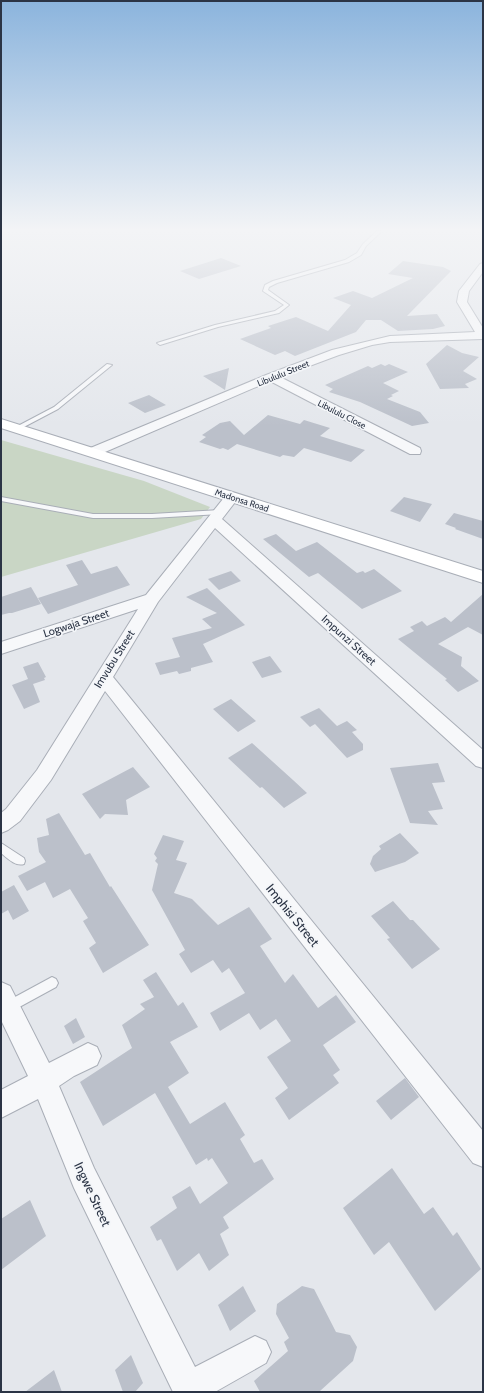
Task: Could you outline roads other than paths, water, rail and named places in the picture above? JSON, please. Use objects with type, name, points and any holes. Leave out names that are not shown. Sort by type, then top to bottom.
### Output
[{"type":"street","points":[[463,296],[462,302],[483,336]]},
{"type":"street","name":"Libululu Street","points":[[93,452],[270,377],[340,351],[376,341],[431,336],[483,336]]},
{"type":"street","name":"Libululu Close","points":[[270,377],[415,451]]},
{"type":"street","name":"Madonsa Road","points":[[1,423],[483,577]]},
{"type":"street","name":"Imvubu Street","points":[[1,824],[13,815],[44,775],[152,599],[232,497]]},
{"type":"street","name":"Impunzi Street","points":[[218,516],[483,761]]},
{"type":"street","name":"Logwaja Street","points":[[1,648],[152,599]]},
{"type":"street","name":"Imphisi Street","points":[[104,677],[483,1153]]},
{"type":"street","name":"Ingwe Street","points":[[4,1001],[44,1081],[84,1178],[189,1391]]},
{"type":"street","points":[[1,1106],[2,1103],[44,1081],[65,1067],[88,1056]]},
{"type":"street","points":[[189,1391],[205,1379],[255,1352]]},
{"type":"lane","points":[[160,343],[217,326],[277,312],[287,305],[273,296]]},
{"type":"lane","points":[[18,428],[56,408],[109,365]]},
{"type":"lane","points":[[3,500],[93,516],[218,516]]},
{"type":"lane","points":[[1,847],[20,861]]},
{"type":"lane","points":[[4,1001],[52,983]]}]
